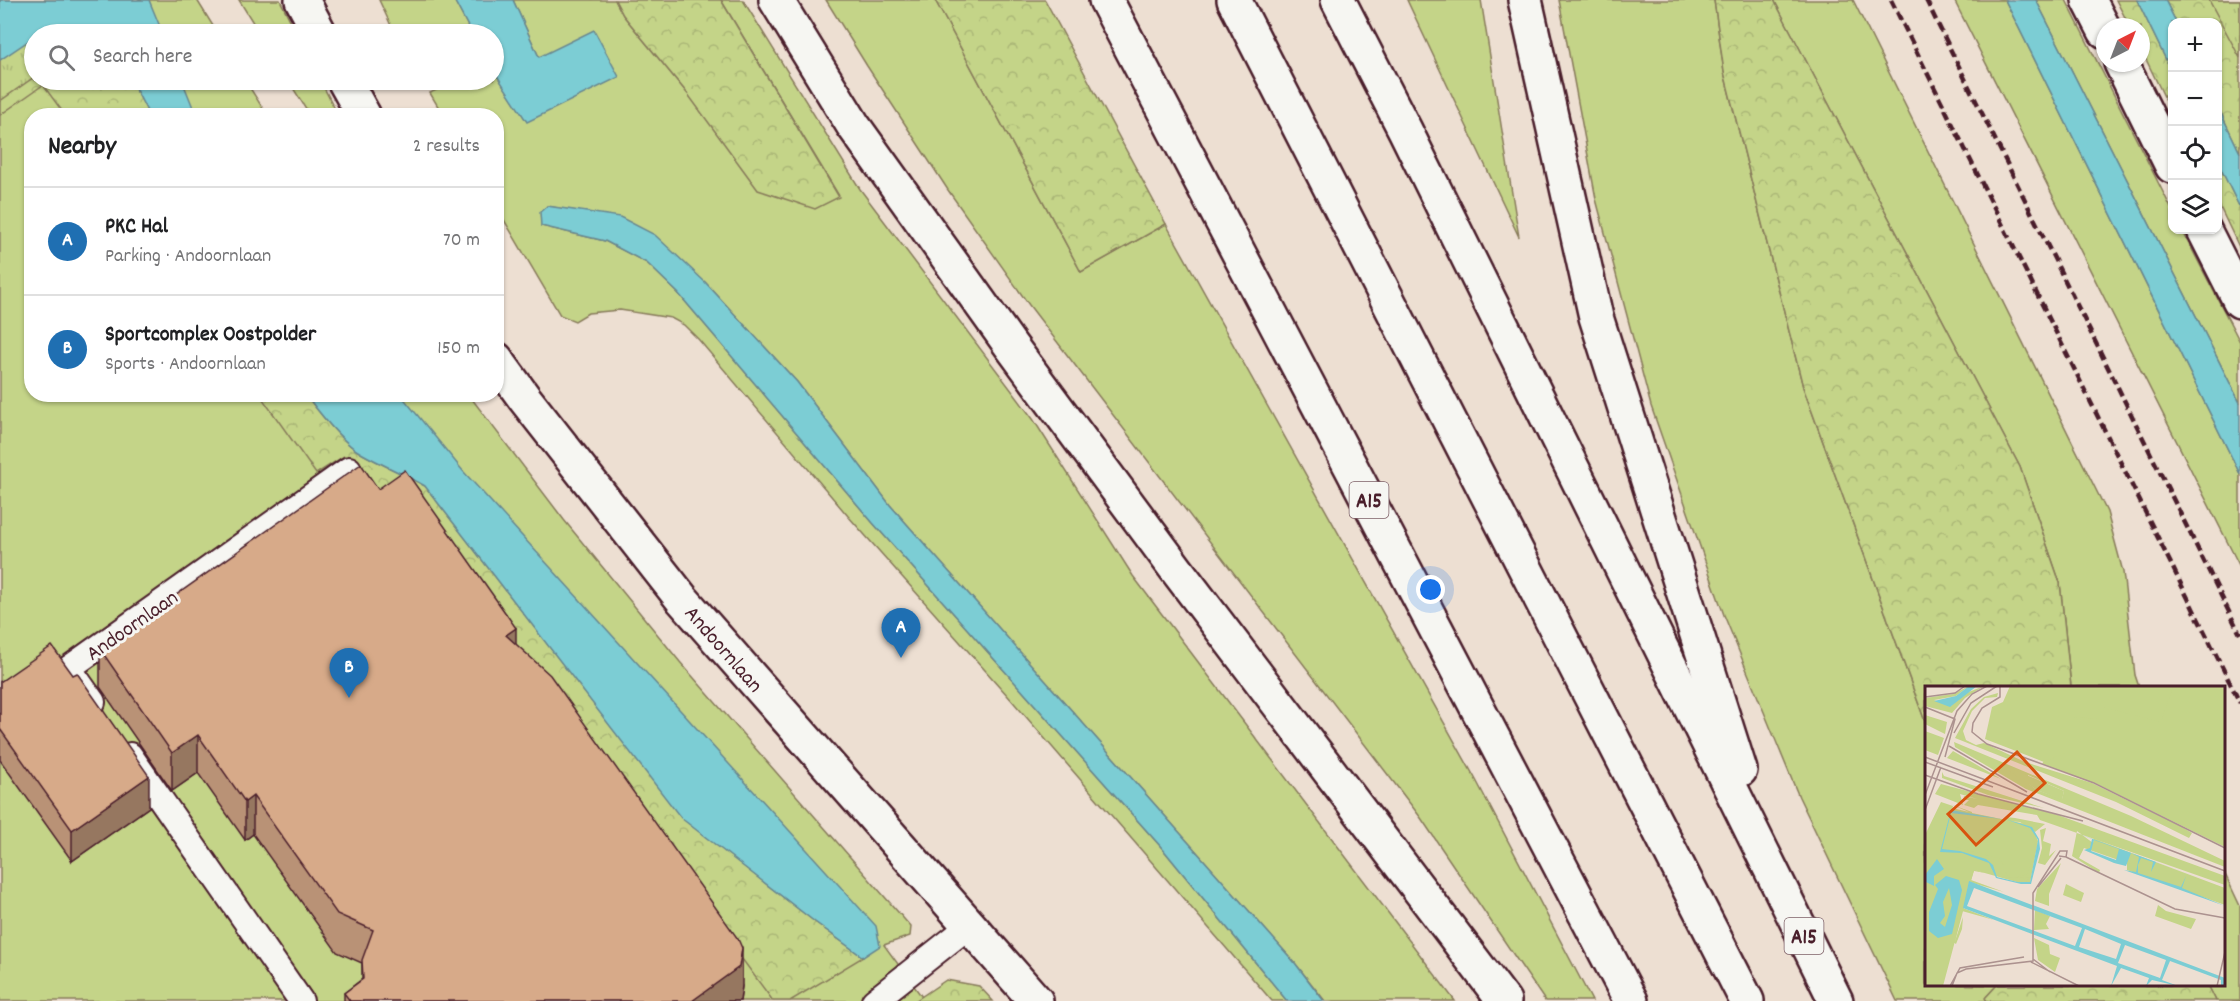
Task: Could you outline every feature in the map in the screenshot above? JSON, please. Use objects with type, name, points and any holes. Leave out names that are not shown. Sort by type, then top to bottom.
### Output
[{"type":"main road","points":[[302,0],[315,24]]},
{"type":"main road","points":[[776,0],[853,125],[1011,345],[1176,569],[1504,1001]]},
{"type":"main road","name":"A15","points":[[1106,0],[1631,1001]]},
{"type":"main road","points":[[1234,0],[1747,1001]]},
{"type":"main road","name":"A15","points":[[1338,0],[1405,130],[1836,1001]]},
{"type":"main road","name":"A15","points":[[1525,0],[1596,317],[1772,872]]},
{"type":"main road","points":[[2089,0],[2098,18]]},
{"type":"main road","points":[[2125,72],[2168,158]]},
{"type":"main road","points":[[350,90],[360,108]]},
{"type":"main road","points":[[2206,234],[2240,301]]},
{"type":"main road","name":"Andoornlaan","points":[[504,370],[682,599],[1036,1001]]},
{"type":"lane","name":"Andoornlaan","points":[[103,717],[69,668],[349,470]]},
{"type":"lane","points":[[117,736],[302,1001]]},
{"type":"lane","points":[[874,1001],[969,926]]},
{"type":"green space","points":[[0,0],[197,0],[212,24],[24,24],[24,90],[251,90],[263,108],[24,108],[24,402],[474,402],[564,520],[680,662],[911,927],[910,936],[884,945],[925,1001],[0,1001]]},
{"type":"green space","points":[[0,0],[146,0],[111,24],[24,24],[24,84],[0,101]]},
{"type":"green space","points":[[239,0],[280,0],[292,24],[254,24]]},
{"type":"green space","points":[[379,0],[454,0],[467,24],[390,24]]},
{"type":"green space","points":[[513,0],[615,0],[623,15],[687,93],[839,196],[721,0],[743,0],[860,189],[1033,419],[1133,576],[1455,1001],[1325,1001],[1295,963],[890,505],[797,382],[705,282],[582,212],[547,206],[541,226],[605,241],[647,263],[678,293],[873,523],[1162,848],[1287,1001],[1272,1001],[684,325],[671,318],[620,310],[588,313],[575,321],[560,315],[504,220],[504,108],[439,108],[430,93],[436,90],[504,90],[504,86],[527,121],[618,77],[539,57]]},
{"type":"green space","points":[[615,0],[721,0],[839,197],[815,209],[758,190],[687,93],[623,15]]},
{"type":"green space","points":[[826,0],[935,0],[1081,272],[1166,224],[1476,780],[1592,1001],[1545,1001],[1421,818],[1029,305],[948,190]]},
{"type":"green space","points":[[935,0],[1045,0],[1166,224],[1081,272]]},
{"type":"green space","points":[[1407,0],[1481,0],[1519,237]]},
{"type":"green space","points":[[1559,0],[1714,0],[1724,72],[1803,387],[1925,721],[1925,986],[1996,986],[1986,997],[1987,1001],[1897,1001],[1799,797],[1724,615],[1651,406],[1596,199]]},
{"type":"green space","points":[[1714,0],[1774,0],[2020,467],[2060,583],[2071,686],[1925,686],[1925,721],[1803,387],[1724,72]]},
{"type":"green space","points":[[1774,0],[1853,0],[2107,512],[2123,572],[2135,675],[2139,686],[2071,686],[2060,583],[2020,467]]},
{"type":"green space","points":[[1954,0],[2005,0],[2240,474],[2240,567]]},
{"type":"green space","points":[[2036,0],[2066,0],[2096,59],[2096,72],[2102,72],[2168,202],[2168,234],[2184,234],[2240,342],[2240,403]]},
{"type":"green space","points":[[2116,0],[2137,0],[2146,18],[2125,18]]},
{"type":"green space","points":[[2165,0],[2240,0],[2240,153],[2222,115],[2222,18],[2174,18]]},
{"type":"green space","points":[[2209,0],[2240,0],[2240,58],[2222,24],[2222,18],[2219,18]]},
{"type":"green space","points":[[2150,27],[2168,64],[2168,105],[2150,68]]},
{"type":"green space","points":[[24,44],[24,90],[36,90],[0,115],[0,60]]},
{"type":"green space","points":[[47,90],[136,90],[145,108],[60,108]]},
{"type":"green space","points":[[294,90],[325,90],[334,108],[306,108]]},
{"type":"green space","points":[[2222,171],[2240,208],[2240,249],[2222,211]]},
{"type":"green space","points":[[265,402],[312,402],[354,449],[425,486],[681,817],[863,957],[790,1001],[773,1001],[554,704],[380,509],[344,456],[316,474]]},
{"type":"green space","points":[[2225,874],[2240,906],[2240,1001],[2216,1001],[2208,986],[2225,986]]},
{"type":"green space","points":[[946,980],[979,986],[993,1001],[915,1001]]},
{"type":"green space","points":[[1996,986],[2208,986],[2216,1001],[1987,1001],[1985,998]]},
{"type":"water","points":[[0,0],[149,0],[159,24],[24,24],[24,44],[0,60]]},
{"type":"water","points":[[454,0],[513,0],[539,57],[594,30],[619,77],[527,122],[504,86],[504,24],[467,24]]},
{"type":"water","points":[[2005,0],[2036,0],[2240,403],[2240,474]]},
{"type":"water","points":[[2137,0],[2165,0],[2174,18],[2168,18],[2168,64],[2150,27],[2150,18],[2146,18]]},
{"type":"water","points":[[136,90],[186,90],[193,108],[145,108]]},
{"type":"water","points":[[2222,115],[2240,153],[2240,208],[2222,171]]},
{"type":"water","points":[[547,206],[620,217],[655,235],[705,282],[797,382],[890,505],[1295,963],[1324,1001],[1287,1001],[1162,848],[873,523],[678,293],[647,263],[605,241],[541,226],[540,212]]},
{"type":"water","points":[[312,402],[407,402],[463,471],[876,926],[880,946],[863,957],[681,818],[425,486],[354,449]]},
{"type":"building","points":[[361,464],[378,489],[405,470],[516,628],[506,635],[550,675],[738,939],[742,948],[739,967],[692,1001],[350,1001],[344,993],[363,979],[362,960],[373,930],[337,914],[253,796],[245,802],[198,735],[172,753],[100,649]]},
{"type":"building","points":[[52,646],[73,675],[77,673],[149,776],[72,830],[0,729],[0,682]]},
{"type":"railway","points":[[1891,0],[2240,703]]},
{"type":"railway","points":[[1926,0],[2240,634]]},
{"type":"place","name":"PKC Hal","points":[[901,658]]},
{"type":"place","name":"Sportcomplex Oostpolder","points":[[349,698]]}]
